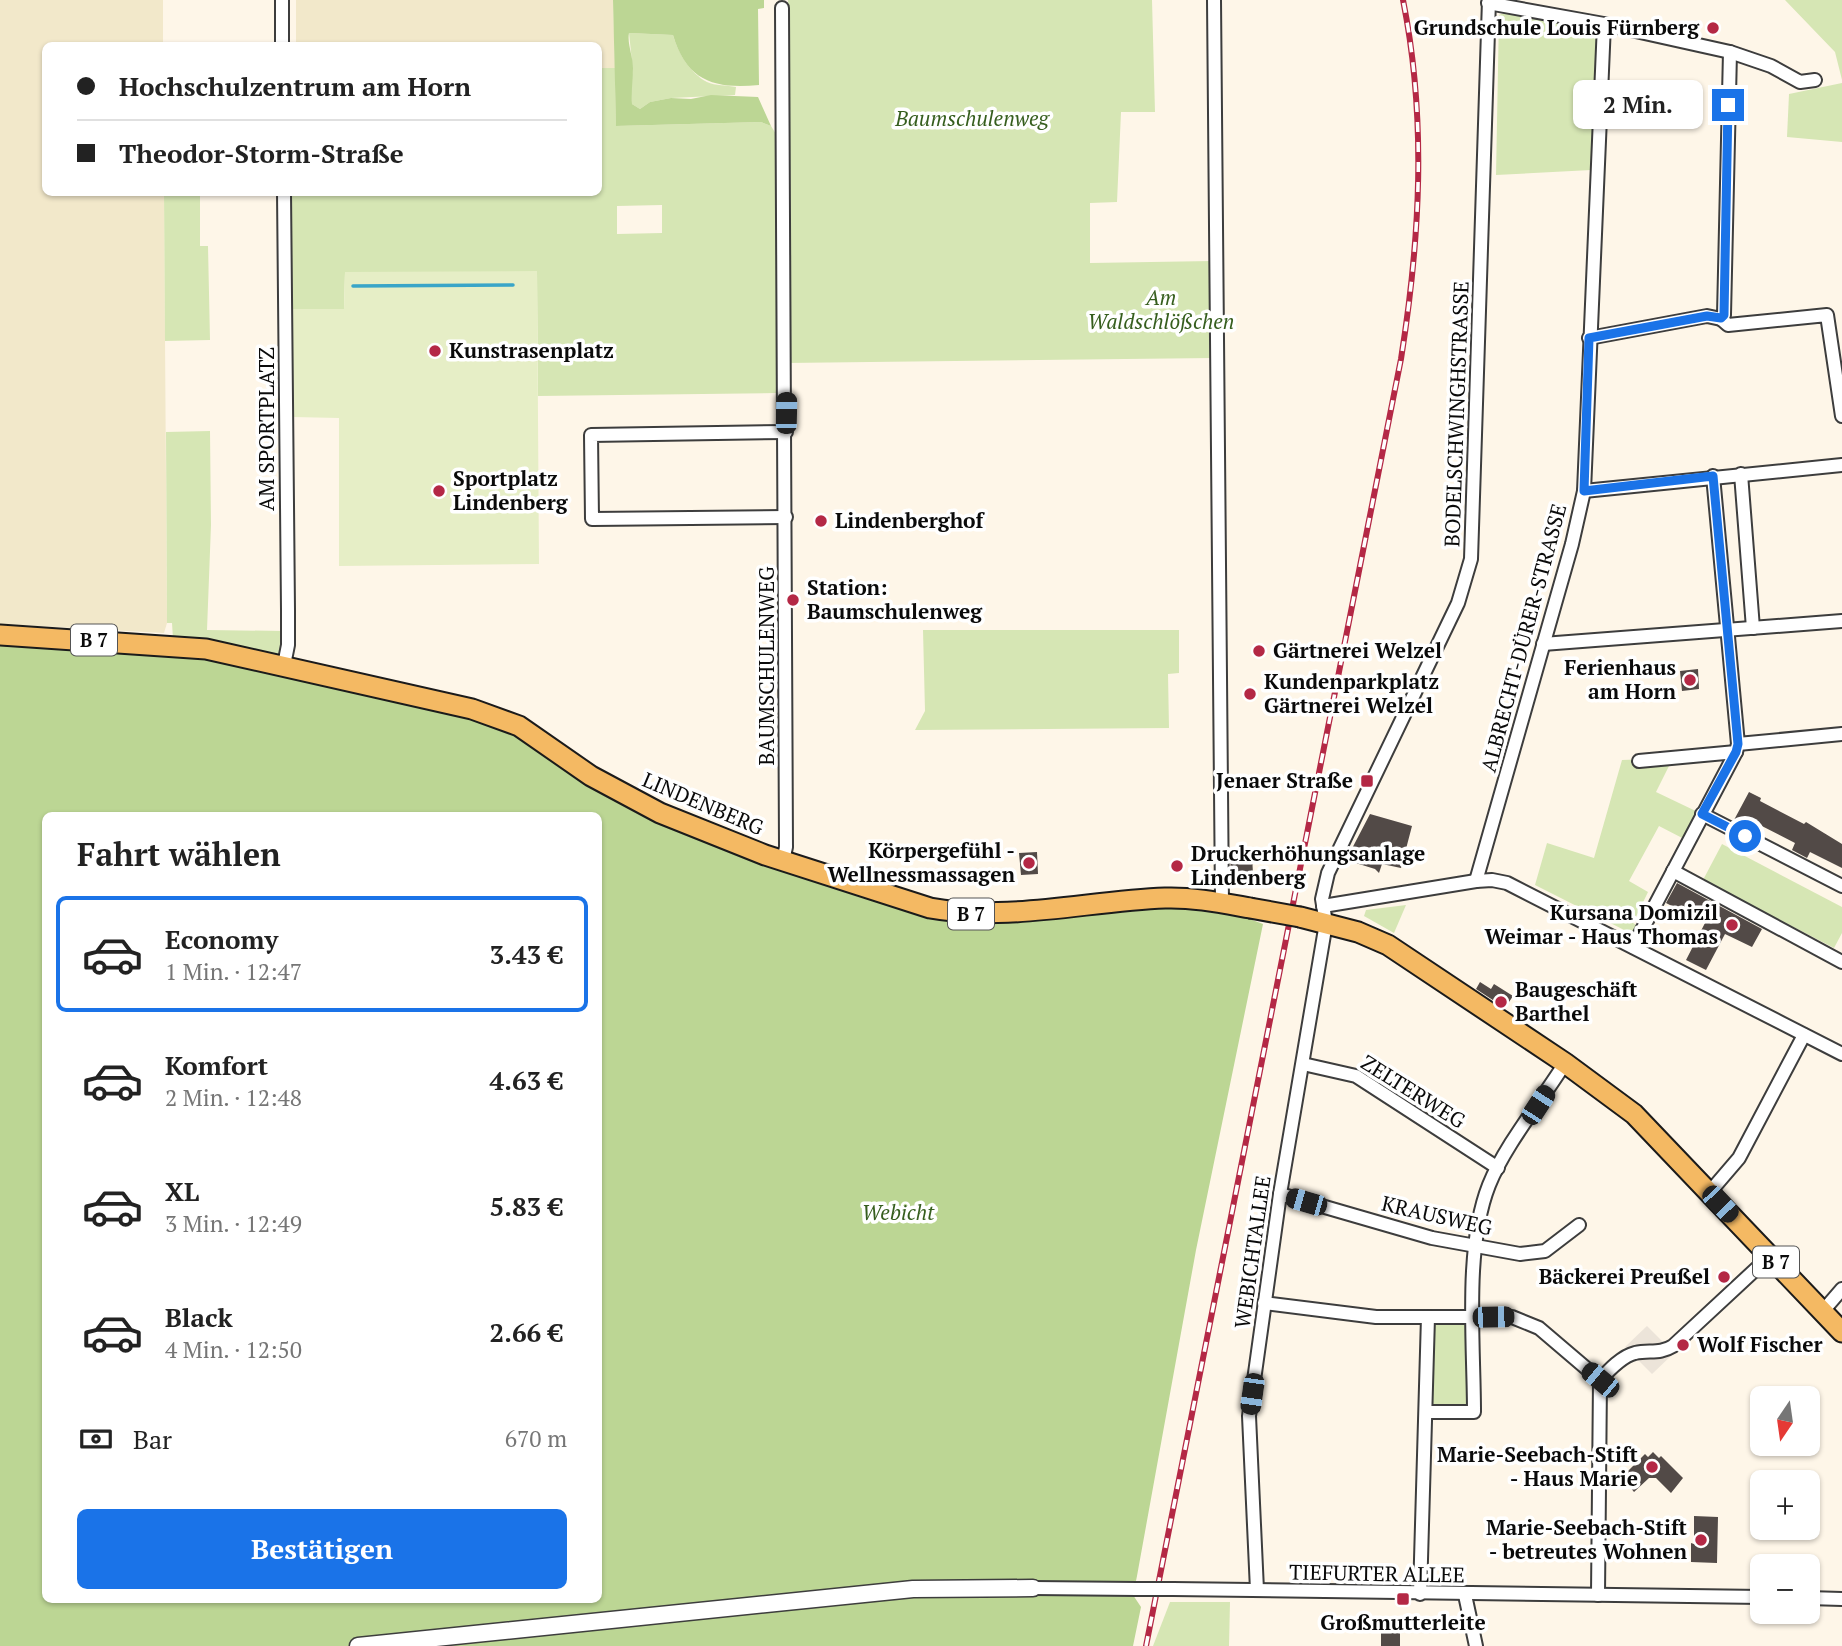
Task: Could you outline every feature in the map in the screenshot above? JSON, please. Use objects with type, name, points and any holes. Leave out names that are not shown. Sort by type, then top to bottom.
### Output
[{"type":"main road","name":"LINDENBERG","points":[[0,635],[188,647],[285,665],[463,706],[519,726],[623,795],[708,833],[783,861],[930,908],[958,913],[995,914],[1166,898],[1222,902]]},
{"type":"main road","name":"B 7","points":[[1222,902],[1300,917],[1324,915],[1388,945],[1565,1063],[1634,1114],[1842,1332]]},
{"type":"street","points":[[282,0],[282,42]]},
{"type":"street","points":[[1214,0],[1224,882],[1222,902]]},
{"type":"street","points":[[1489,2],[1730,52],[1771,65],[1800,82],[1815,80]]},
{"type":"street","name":"BODELSCHWINGHSTRASSE","points":[[1324,915],[1328,873],[1458,603],[1471,559],[1489,2]]},
{"type":"street","name":"BAUMSCHULENWEG","points":[[782,8],[782,247],[786,432],[786,847],[783,861]]},
{"type":"street","name":"ALBRECHT-DÜRER-STRASSE","points":[[1476,881],[1572,544],[1584,491],[1604,24]]},
{"type":"street","points":[[1721,318],[1724,315],[1730,52]]},
{"type":"street","name":"AM SPORTPLATZ","points":[[284,196],[288,610],[285,665]]},
{"type":"street","points":[[1589,338],[1707,316],[1721,318],[1728,325],[1827,315],[1842,416]]},
{"type":"street","points":[[786,432],[591,435],[592,519],[786,517]]},
{"type":"street","points":[[1584,491],[1842,465]]},
{"type":"street","points":[[1741,474],[1754,628]]},
{"type":"street","points":[[1633,947],[1737,748],[1713,476]]},
{"type":"street","points":[[1543,644],[1842,621]]},
{"type":"street","points":[[1639,761],[1842,734]]},
{"type":"street","points":[[1702,814],[1842,886]]},
{"type":"street","points":[[1673,871],[1842,961]]},
{"type":"street","points":[[1324,915],[1476,881],[1507,883],[1842,1054]]},
{"type":"street","name":"WEBICHTALLEE","points":[[1257,1590],[1249,1416],[1280,1194],[1303,1064],[1324,915]]},
{"type":"street","points":[[1709,1193],[1739,1158],[1804,1035]]},
{"type":"street","points":[[1426,1412],[1474,1412],[1475,1245],[1487,1193],[1497,1168],[1565,1063]]},
{"type":"street","name":"ZELTERWEG","points":[[1303,1064],[1356,1076],[1497,1168]]},
{"type":"street","name":"KRAUSWEG","points":[[1280,1194],[1432,1238],[1520,1254],[1537,1253],[1553,1247],[1579,1225]]},
{"type":"street","points":[[1598,1595],[1600,1380],[1626,1356],[1636,1353],[1660,1353],[1673,1346],[1770,1256]]},
{"type":"street","points":[[1823,1311],[1842,1289]]},
{"type":"street","points":[[1264,1303],[1376,1317],[1512,1317],[1531,1324],[1600,1380]]},
{"type":"street","points":[[1420,1594],[1428,1317]]},
{"type":"street","points":[[358,1646],[913,1589],[1033,1588]]},
{"type":"street","name":"TIEFURTER ALLEE","points":[[1033,1588],[1750,1597]]},
{"type":"street","points":[[1465,1595],[1476,1646]]},
{"type":"street","points":[[1820,1598],[1842,1599]]},
{"type":"shaded area","points":[[0,0],[163,0],[163,42],[42,42],[42,196],[164,196],[167,623],[164,633],[0,624]]},
{"type":"shaded area","points":[[296,0],[613,0],[615,68],[602,68],[602,42],[296,42]]},
{"type":"shaded area","points":[[1647,1326],[1674,1353],[1652,1374],[1625,1347]]},
{"type":"green space","points":[[613,0],[764,0],[764,8],[758,9],[759,85],[729,85],[705,79],[686,63],[673,35],[629,33],[633,68],[632,104],[640,109],[650,102],[671,98],[691,99],[711,95],[758,97],[771,126],[761,122],[616,126]]},
{"type":"green space","name":"Baumschulenweg","points":[[788,0],[1152,0],[1155,112],[1121,112],[1117,202],[1090,203],[1090,263],[1212,261],[1213,358],[786,363],[785,240],[791,238]]},
{"type":"green space","points":[[1785,0],[1842,0],[1842,80],[1835,52]]},
{"type":"green space","points":[[1504,13],[1598,30],[1591,170],[1496,175],[1499,15]]},
{"type":"green space","points":[[629,33],[673,35],[681,55],[695,73],[710,83],[736,87],[735,95],[671,98],[650,102],[640,109],[632,104],[630,85],[633,71]]},
{"type":"green space","points":[[602,68],[615,68],[616,126],[761,122],[771,126],[776,134],[778,393],[538,396],[537,272],[345,272],[344,309],[292,309],[289,196],[602,196]],"holes":[[[662,205],[662,233],[617,234],[617,206]]]},
{"type":"green space","points":[[1842,83],[1842,142],[1787,137],[1789,94]]},
{"type":"green space","points":[[164,196],[200,196],[200,246],[208,246],[210,340],[165,341]]},
{"type":"green space","name":"Sportplatz Lindenberg","points":[[537,271],[539,564],[339,566],[339,418],[293,417],[292,309],[344,309],[345,272]]},
{"type":"green space","points":[[210,431],[211,525],[207,630],[283,631],[282,653],[277,656],[173,639],[172,623],[167,623],[166,432]]},
{"type":"green space","points":[[923,630],[1179,630],[1179,673],[1168,674],[1169,728],[915,730],[925,711]]},
{"type":"green space","name":"Webicht","points":[[0,641],[185,652],[511,729],[581,777],[928,914],[1183,906],[1239,915],[1263,924],[1196,1250],[1133,1595],[1141,1607],[1133,1646],[0,1646]]},
{"type":"green space","points":[[1673,758],[1656,792],[1702,814],[1688,841],[1659,826],[1629,881],[1648,892],[1633,923],[1642,929],[1638,937],[1535,885],[1547,843],[1594,858],[1622,760]]},
{"type":"green space","points":[[1722,844],[1842,907],[1842,933],[1834,948],[1703,880]]},
{"type":"green space","points":[[1406,905],[1394,933],[1364,916],[1366,910]]},
{"type":"green space","points":[[1433,1323],[1469,1323],[1468,1408],[1432,1407]]},
{"type":"green space","points":[[1170,1602],[1230,1602],[1229,1646],[1153,1646]]},
{"type":"building","name":"Ferienhaus am Horn","points":[[1698,669],[1699,689],[1682,691],[1680,671]]},
{"type":"building","points":[[1749,792],[1761,798],[1760,801],[1804,824],[1806,822],[1842,844],[1842,868],[1810,852],[1807,858],[1792,850],[1795,843],[1750,820],[1746,827],[1734,820]]},
{"type":"building","points":[[1370,814],[1412,826],[1401,868],[1382,864],[1379,873],[1375,869],[1346,860]]},
{"type":"building","name":"Körpergefühl - Wellnessmassagen","points":[[1037,852],[1038,874],[1021,875],[1019,853]]},
{"type":"building","points":[[1252,853],[1253,875],[1231,876],[1230,854]]},
{"type":"building","name":"Kursana Domizil Weimar - Haus Thomas","points":[[1677,883],[1762,929],[1752,947],[1725,934],[1706,970],[1686,960],[1705,923],[1666,903]]},
{"type":"building","name":"Baugeschäft Barthel","points":[[1480,982],[1491,989],[1494,984],[1513,996],[1505,1008],[1476,989]]},
{"type":"building","name":"Marie-Seebach-Stift - Haus Marie","points":[[1653,1452],[1659,1458],[1661,1456],[1683,1478],[1671,1493],[1656,1478],[1649,1478],[1634,1492],[1622,1477],[1645,1454],[1648,1457]]},
{"type":"building","name":"Marie-Seebach-Stift - betreutes Wohnen","points":[[1694,1516],[1718,1517],[1717,1563],[1691,1562]]},
{"type":"building","points":[[1381,1619],[1400,1620],[1400,1646],[1381,1646],[1381,1633],[1362,1633],[1363,1621],[1381,1622]]},
{"type":"waterway","points":[[353,286],[513,285]]},
{"type":"railway","points":[[1146,1646],[1401,359],[1413,269],[1418,180],[1415,90],[1403,0]]},
{"type":"place","name":"Grundschule Louis Fürnberg","points":[[1713,28]]},
{"type":"place","name":"Kunstrasenplatz","points":[[435,351]]},
{"type":"place","name":"Sportplatz Lindenberg","points":[[439,491]]},
{"type":"place","name":"Lindenberghof","points":[[821,521]]},
{"type":"place","name":"Station: Baumschulenweg","points":[[793,600]]},
{"type":"place","name":"Gärtnerei Welzel","points":[[1259,651]]},
{"type":"place","name":"Ferienhaus am Horn","points":[[1690,680]]},
{"type":"place","name":"Kundenparkplatz Gärtnerei Welzel","points":[[1250,694]]},
{"type":"place","name":"Jenaer Straße","points":[[1367,781]]},
{"type":"place","name":"Körpergefühl - Wellnessmassagen","points":[[1029,863]]},
{"type":"place","name":"Druckerhöhungsanlage Lindenberg","points":[[1177,866]]},
{"type":"place","name":"Kursana Domizil Weimar - Haus Thomas","points":[[1732,925]]},
{"type":"place","name":"Baugeschäft Barthel","points":[[1501,1002]]},
{"type":"place","name":"Bäckerei Preußel","points":[[1724,1277]]},
{"type":"place","name":"Wolf Fischer","points":[[1683,1345]]},
{"type":"place","name":"Marie-Seebach-Stift - Haus Marie","points":[[1652,1467]]},
{"type":"place","name":"Marie-Seebach-Stift - betreutes Wohnen","points":[[1701,1540]]},
{"type":"place","name":"Großmutterleite","points":[[1403,1599]]},
{"type":"route","points":[[1728,105],[1724,315],[1721,318],[1707,316],[1589,338],[1584,491],[1713,476],[1738,744],[1702,814],[1745,836]]},
{"type":"park label","name":"Am Waldschlößchen","points":[[1161,310]]}]
